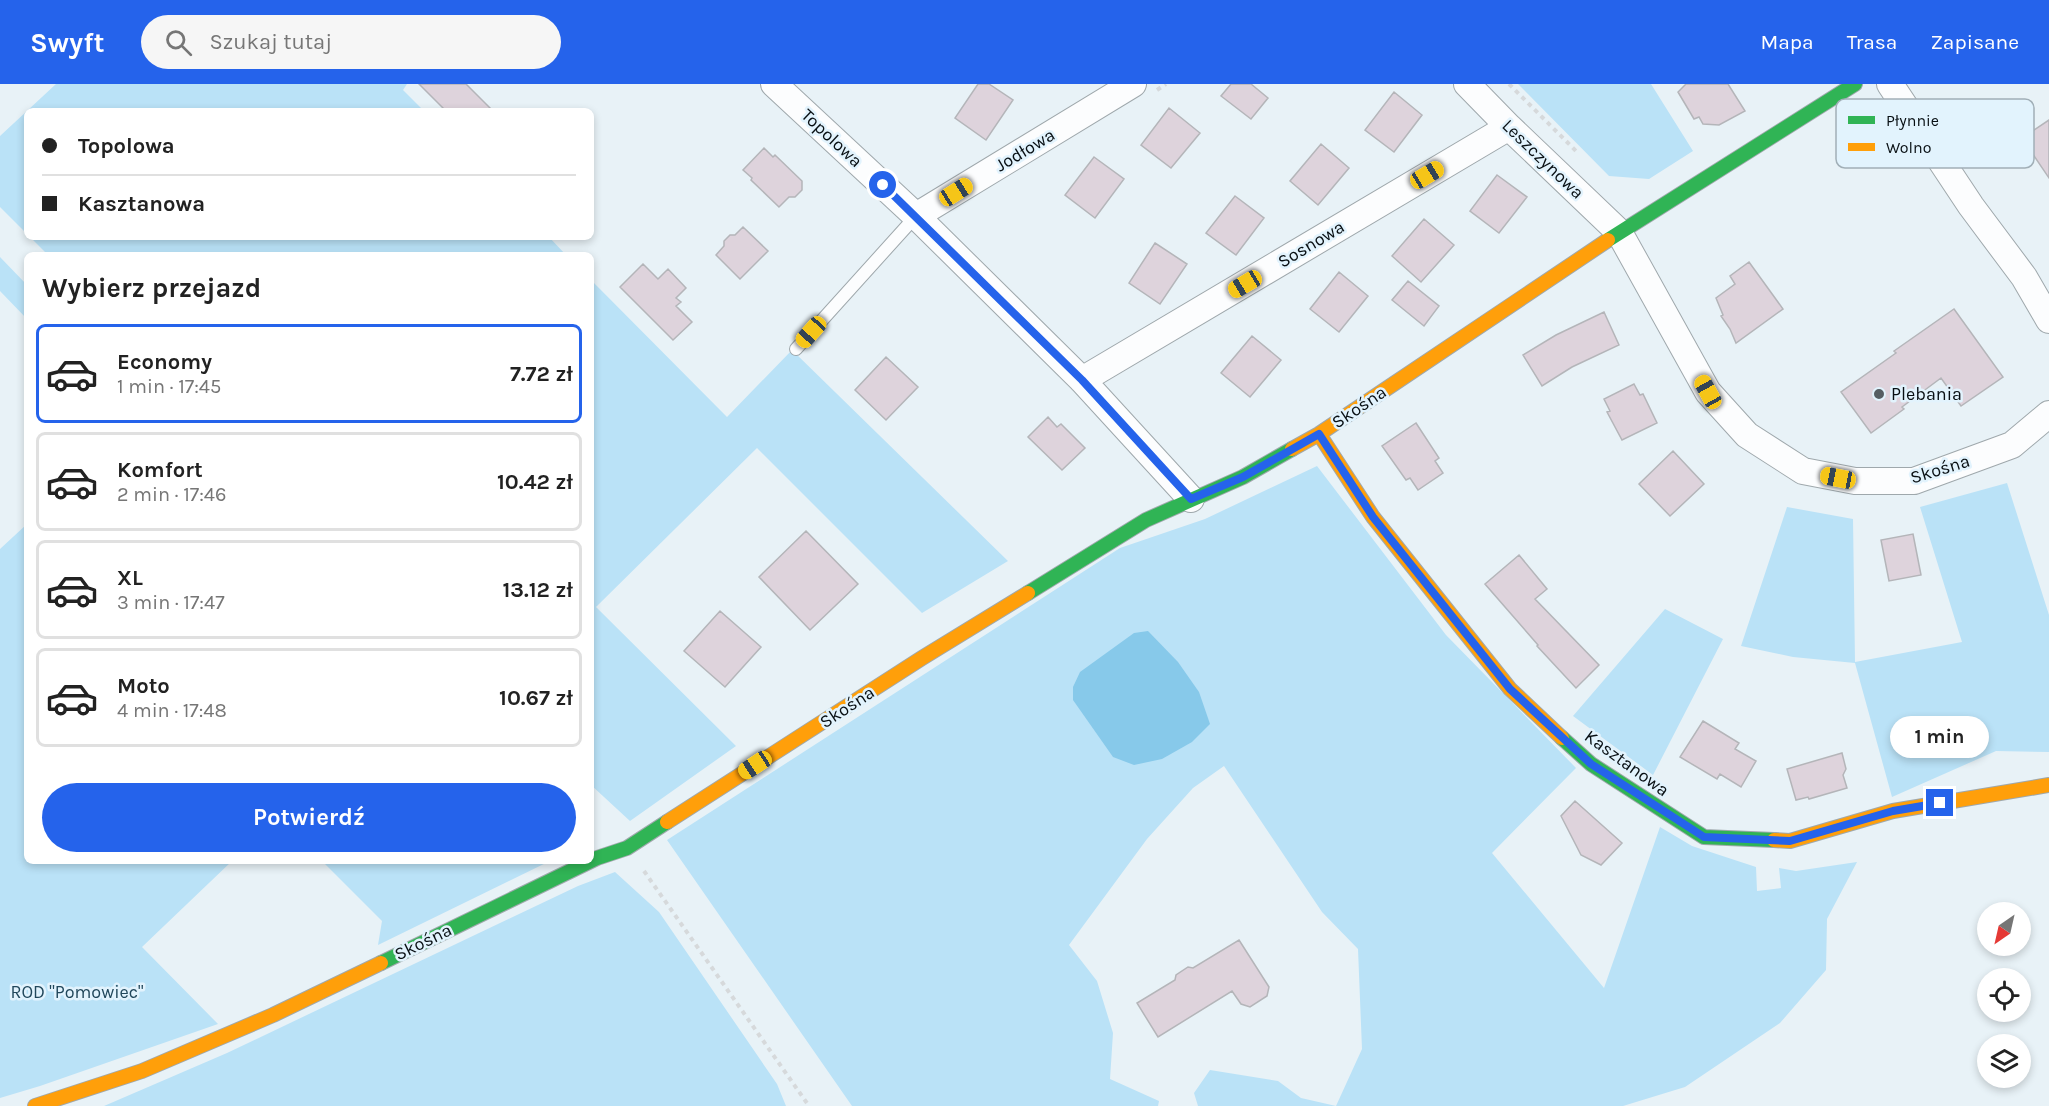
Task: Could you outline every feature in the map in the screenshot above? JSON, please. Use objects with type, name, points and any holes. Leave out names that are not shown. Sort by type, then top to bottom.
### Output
[{"type":"street","name":"Topolowa","points":[[774,84],[916,216],[1082,380],[1191,499]]},
{"type":"street","name":"Jodłowa","points":[[916,216],[1133,84]]},
{"type":"street","name":"Leszczynowa","points":[[1467,84],[1620,232]]},
{"type":"street","name":"Skośna","points":[[594,859],[627,848],[922,658],[1146,520],[1243,477],[1319,434],[1620,232],[1855,84]]},
{"type":"street","points":[[1890,84],[1900,99]]},
{"type":"street","name":"Sosnowa","points":[[1082,380],[1509,127]]},
{"type":"street","points":[[1946,168],[2024,277],[2049,320]]},
{"type":"street","name":"Skośna","points":[[1620,232],[1708,392],[1747,435],[1803,471],[1856,481],[1914,481],[2012,445],[2049,414]]},
{"type":"street","name":"Kasztanowa","points":[[1319,434],[1373,517],[1510,689],[1591,764],[1704,837],[1790,841],[1893,811],[2049,785]]},
{"type":"street","name":"Skośna","points":[[35,1106],[142,1071],[251,1024],[584,864]]},
{"type":"lane","points":[[796,349],[916,216]]},
{"type":"path","points":[[1509,84],[1577,152]]},
{"type":"path","points":[[627,848],[809,1106]]},
{"type":"green space","points":[[56,84],[407,84],[403,90],[421,108],[30,108]]},
{"type":"green space","points":[[1518,84],[1651,84],[1693,151],[1649,179],[1609,176]]},
{"type":"green space","points":[[24,114],[24,231],[0,207],[0,136]]},
{"type":"green space","points":[[33,240],[552,240],[563,252],[45,252]]},
{"type":"green space","points":[[0,257],[24,282],[24,316],[0,291]]},
{"type":"green space","points":[[594,283],[727,417],[792,350],[1008,561],[922,613],[757,448],[596,607],[736,746],[630,821],[594,788]]},
{"type":"green space","points":[[1317,466],[1446,635],[1576,768],[1492,853],[1604,988],[1660,827],[1692,846],[1756,867],[1757,891],[1781,888],[1779,868],[1796,871],[1857,862],[1827,919],[1826,970],[1780,1023],[1685,1087],[1623,1106],[1336,1106],[1362,1049],[1358,949],[1322,912],[1224,766],[1193,788],[1147,839],[1069,945],[1097,981],[1113,1033],[1110,1079],[1159,1101],[1158,1106],[852,1106],[667,840],[1120,548],[1205,519]]},
{"type":"green space","points":[[2007,483],[2049,615],[2049,752],[1996,751],[1892,797],[1855,663],[1793,657],[1741,646],[1787,507],[1853,519],[1855,662],[1962,642],[1920,507]]},
{"type":"green space","name":"ROD \"Pomowiec\"","points":[[24,527],[24,864],[229,864],[142,947],[218,1024],[0,1098],[0,549]]},
{"type":"green space","points":[[1665,609],[1723,639],[1653,775],[1573,716]]},
{"type":"green space","points":[[325,864],[544,864],[378,945],[382,921]]},
{"type":"green space","points":[[615,872],[659,912],[777,1084],[786,1106],[104,1106],[227,1053],[578,886]]},
{"type":"green space","points":[[1210,1070],[1278,1081],[1301,1098],[1336,1106],[1198,1106],[1194,1093]]},
{"type":"shaded area","points":[[1148,631],[1178,662],[1199,692],[1210,724],[1192,742],[1162,759],[1134,765],[1113,757],[1073,700],[1073,687],[1080,672],[1134,633]]},
{"type":"building","points":[[419,84],[466,84],[490,108],[443,108]]},
{"type":"building","points":[[978,84],[989,84],[1013,100],[986,140],[955,118]]},
{"type":"building","points":[[1231,84],[1251,84],[1268,98],[1251,119],[1221,96]]},
{"type":"building","points":[[1686,84],[1728,84],[1745,111],[1719,125],[1703,124],[1699,117],[1694,119],[1678,92]]},
{"type":"building","points":[[1394,92],[1422,115],[1394,152],[1365,130]]},
{"type":"building","points":[[1169,108],[1200,133],[1171,168],[1141,145]]},
{"type":"building","points":[[2049,120],[2049,178],[2034,156],[2034,130]]},
{"type":"building","points":[[1321,144],[1349,168],[1318,205],[1290,181]]},
{"type":"building","points":[[764,148],[773,157],[775,155],[802,181],[802,190],[795,197],[789,197],[779,207],[743,170]]},
{"type":"building","points":[[1094,157],[1124,179],[1095,218],[1065,195]]},
{"type":"building","points":[[1497,175],[1527,197],[1499,233],[1470,211]]},
{"type":"building","points":[[1235,196],[1264,218],[1236,255],[1206,233]]},
{"type":"building","points":[[1424,219],[1454,245],[1421,282],[1392,256]]},
{"type":"building","points":[[743,227],[768,251],[740,279],[716,255],[724,246],[724,241]]},
{"type":"building","points":[[1155,243],[1187,264],[1160,304],[1129,283]]},
{"type":"building","points":[[1749,262],[1783,309],[1736,343],[1721,316],[1723,315],[1716,298],[1735,284],[1730,276]]},
{"type":"building","points":[[643,264],[658,279],[668,269],[686,288],[676,298],[681,302],[676,306],[692,322],[673,340],[620,287]]},
{"type":"building","points":[[1339,272],[1368,296],[1339,332],[1310,309]]},
{"type":"building","points":[[1408,281],[1439,306],[1424,326],[1392,300]]},
{"type":"building","points":[[1954,309],[2003,377],[1961,406],[1941,378],[1871,433],[1841,392]]},
{"type":"building","points":[[1604,312],[1619,345],[1572,367],[1542,386],[1523,355],[1556,335]]},
{"type":"building","points":[[1252,336],[1281,360],[1250,397],[1221,373]]},
{"type":"building","points":[[886,357],[918,387],[886,420],[855,390]]},
{"type":"building","points":[[1634,384],[1640,395],[1643,394],[1657,423],[1622,440],[1607,412],[1610,411],[1604,399]]},
{"type":"building","points":[[1048,417],[1057,427],[1061,424],[1085,448],[1062,470],[1028,437]]},
{"type":"building","points":[[1416,423],[1439,458],[1435,461],[1443,473],[1418,490],[1410,478],[1406,480],[1382,446]]},
{"type":"building","points":[[1673,451],[1704,484],[1670,516],[1639,484]]},
{"type":"building","points":[[806,531],[858,584],[810,630],[759,577]]},
{"type":"building","points":[[1913,534],[1921,575],[1889,581],[1881,540]]},
{"type":"building","points":[[1519,555],[1547,589],[1535,599],[1599,665],[1576,688],[1485,584]]},
{"type":"building","points":[[720,611],[761,647],[725,687],[684,651]]},
{"type":"building","points":[[1703,721],[1739,743],[1735,749],[1756,761],[1741,787],[1720,774],[1717,779],[1680,757]]},
{"type":"building","points":[[1842,753],[1846,769],[1843,775],[1847,788],[1809,799],[1808,797],[1796,800],[1787,769]]},
{"type":"building","points":[[1575,801],[1622,843],[1601,865],[1581,855],[1561,816]]},
{"type":"building","points":[[1239,940],[1269,987],[1267,996],[1250,1007],[1241,1004],[1232,991],[1158,1037],[1137,1003],[1175,980],[1176,975],[1188,967],[1193,968]]},
{"type":"traffic: fast","points":[[1608,240],[1855,84]]},
{"type":"traffic: fast","points":[[1028,593],[1146,520],[1243,477],[1292,449]]},
{"type":"traffic: fast","points":[[1562,738],[1591,764],[1704,837],[1774,840]]},
{"type":"traffic: fast","points":[[594,859],[627,848],[667,822]]},
{"type":"traffic: fast","points":[[381,963],[585,864]]},
{"type":"traffic: slow","points":[[1292,449],[1319,434],[1608,240]]},
{"type":"traffic: slow","points":[[1319,434],[1373,517],[1510,689],[1562,738]]},
{"type":"traffic: slow","points":[[667,822],[922,658],[1028,593]]},
{"type":"traffic: slow","points":[[1774,840],[1790,841],[1893,811],[2049,785]]},
{"type":"traffic: slow","points":[[35,1106],[142,1071],[273,1015],[381,963]]},
{"type":"place","name":"Plebania","points":[[1879,394]]},
{"type":"route","points":[[883,185],[1082,380],[1191,499],[1243,477],[1319,434],[1373,517],[1510,689],[1591,764],[1704,837],[1790,841],[1893,811],[1940,803]]}]
